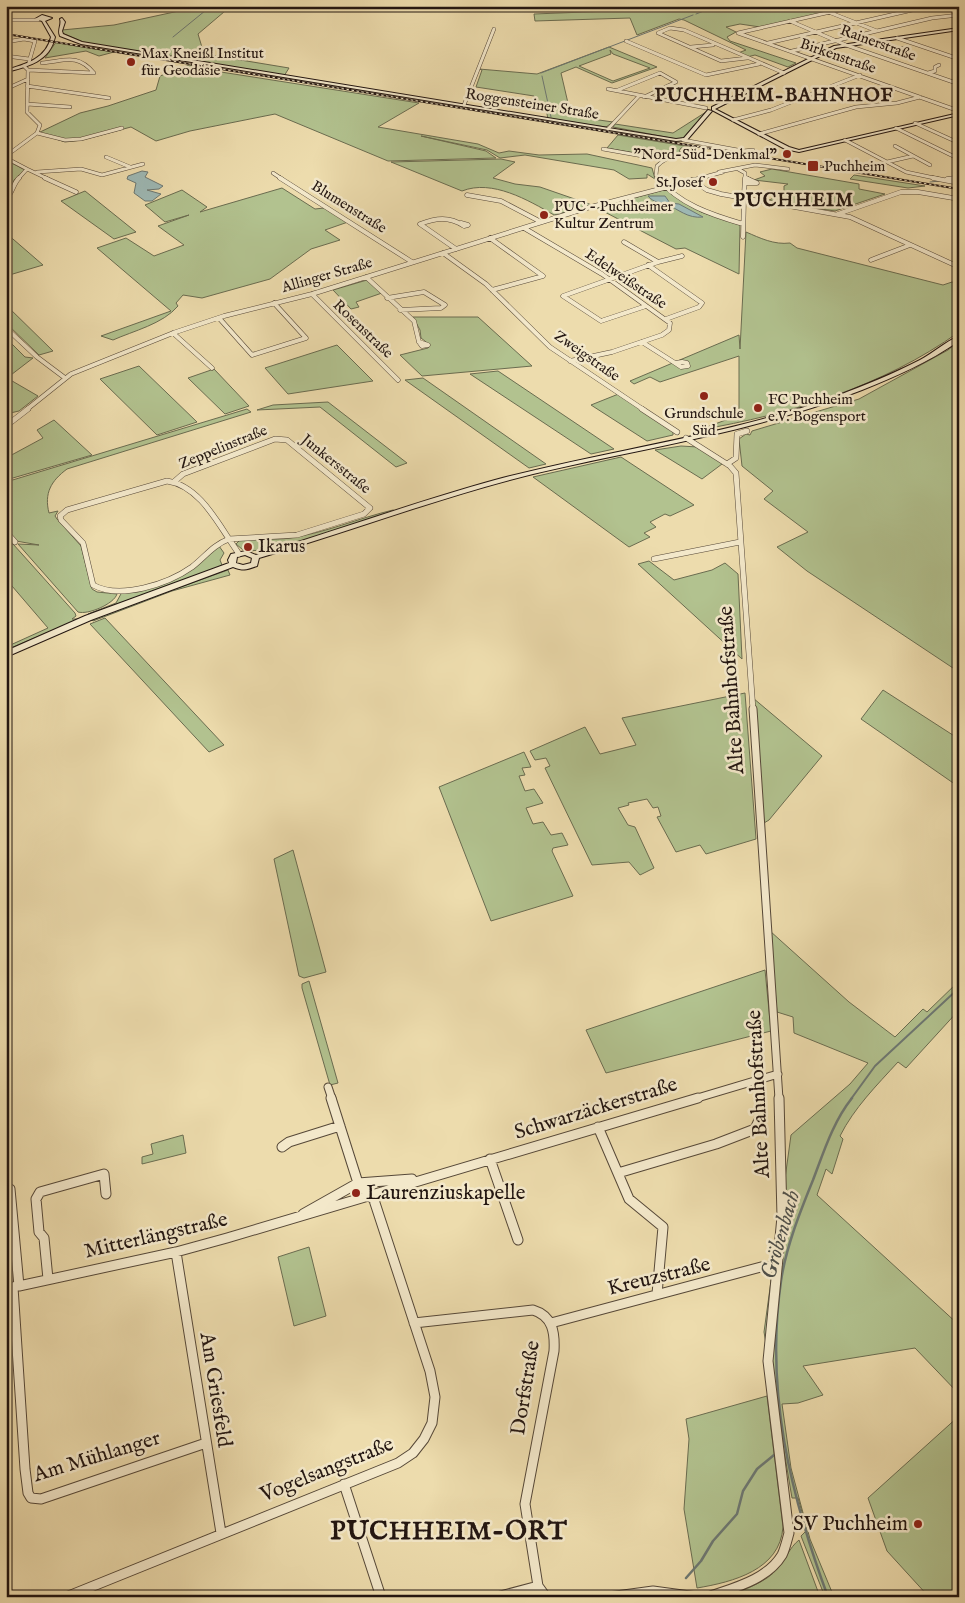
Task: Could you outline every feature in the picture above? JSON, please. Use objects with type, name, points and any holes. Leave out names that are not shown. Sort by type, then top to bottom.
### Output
[{"type":"street","points":[[790,21],[858,6]]},
{"type":"street","points":[[767,43],[930,6]]},
{"type":"street","points":[[955,6],[959,10]]},
{"type":"street","points":[[912,10],[932,18]]},
{"type":"street","points":[[830,12],[877,31]]},
{"type":"street","points":[[791,51],[932,18],[959,15]]},
{"type":"street","points":[[6,20],[27,20],[41,17],[53,38],[49,50],[39,60],[26,68]]},
{"type":"street","name":"Roggensteiner Straße","points":[[41,17],[62,20],[61,35],[81,43],[743,151]]},
{"type":"street","name":"Rainerstraße","points":[[790,21],[846,45],[959,84]]},
{"type":"street","name":"Birkenstraße","points":[[790,21],[738,33],[860,75],[959,112]]},
{"type":"street","points":[[747,58],[723,61],[658,33],[668,28],[677,28],[784,73]]},
{"type":"street","points":[[464,105],[494,29]]},
{"type":"street","points":[[683,140],[711,109],[828,50],[846,45],[959,29]]},
{"type":"street","points":[[897,38],[959,59]]},
{"type":"street","points":[[6,42],[34,41],[29,60],[6,56]]},
{"type":"street","points":[[626,41],[706,75],[760,64]]},
{"type":"street","points":[[871,41],[891,48],[902,48]]},
{"type":"street","points":[[690,48],[714,45]]},
{"type":"street","points":[[803,56],[806,61]]},
{"type":"street","points":[[6,71],[26,68],[94,73],[82,61],[76,58],[42,63]]},
{"type":"street","points":[[928,73],[935,71],[935,67],[939,65]]},
{"type":"street","points":[[26,68],[28,79],[26,104],[28,115],[40,123],[37,132],[8,151],[6,158],[76,192]]},
{"type":"street","points":[[608,129],[642,96],[676,82],[660,73],[618,90]]},
{"type":"street","points":[[733,120],[772,110],[860,75]]},
{"type":"street","points":[[6,88],[28,79]]},
{"type":"street","points":[[27,86],[109,98]]},
{"type":"street","points":[[608,89],[711,109],[796,151],[959,112]]},
{"type":"street","points":[[759,134],[856,107],[897,103],[920,97]]},
{"type":"street","points":[[26,104],[70,107]]},
{"type":"street","points":[[915,123],[959,143]]},
{"type":"street","points":[[37,132],[65,140],[80,139],[122,128]]},
{"type":"street","points":[[896,128],[959,159]]},
{"type":"street","points":[[845,140],[906,172],[959,183]]},
{"type":"street","points":[[895,146],[930,165]]},
{"type":"street","points":[[603,149],[665,160]]},
{"type":"street","points":[[704,155],[692,153],[665,160],[657,166],[656,173],[667,186],[703,211],[743,224]]},
{"type":"street","points":[[887,162],[913,156]]},
{"type":"street","points":[[106,157],[130,167]]},
{"type":"street","points":[[37,172],[81,170],[102,175],[143,164]]},
{"type":"street","name":"Allinger Straße","points":[[6,426],[32,408],[65,378],[92,364],[173,333],[219,318],[312,294],[541,222],[667,186],[758,165],[788,169]]},
{"type":"street","points":[[6,199],[12,193],[15,182],[27,169]]},
{"type":"street","points":[[738,169],[745,173],[743,237]]},
{"type":"street","name":"Blumenstraße","points":[[273,173],[358,225],[412,262]]},
{"type":"street","points":[[745,177],[757,183],[745,183]]},
{"type":"street","points":[[947,180],[959,177]]},
{"type":"street","points":[[692,180],[713,192],[838,214],[860,221],[959,267]]},
{"type":"street","points":[[838,214],[901,192],[918,192],[959,199]]},
{"type":"street","points":[[466,195],[501,201],[541,222]]},
{"type":"street","points":[[456,249],[420,224],[441,218],[451,218],[461,224]]},
{"type":"street","name":"Edelweißstraße","points":[[524,228],[608,279],[666,319],[670,326],[668,331],[642,342],[570,361]]},
{"type":"street","points":[[490,238],[544,276],[492,290]]},
{"type":"street","points":[[624,242],[658,262]]},
{"type":"street","points":[[870,260],[910,245]]},
{"type":"street","name":"Zweigstraße","points":[[443,253],[492,290],[546,344],[677,432]]},
{"type":"street","points":[[646,306],[601,321],[563,297],[608,279],[682,256]]},
{"type":"street","points":[[648,266],[702,303],[699,307],[666,319]]},
{"type":"street","points":[[366,277],[415,323],[419,342]]},
{"type":"street","points":[[388,298],[409,292],[428,292],[445,305],[440,308],[400,310]]},
{"type":"street","name":"Rosenstraße","points":[[312,294],[398,380]]},
{"type":"street","points":[[219,318],[252,355],[306,338],[274,304]]},
{"type":"street","points":[[6,328],[37,357],[65,378]]},
{"type":"street","points":[[173,333],[212,368]]},
{"type":"street","points":[[256,557],[488,484],[762,420],[850,394],[922,362],[959,338]]},
{"type":"street","points":[[642,342],[675,363]]},
{"type":"street","points":[[686,438],[727,464],[736,458],[737,434],[747,431]]},
{"type":"street","name":"Zeppelinstraße","points":[[229,540],[213,547],[189,570],[166,580],[141,587],[105,591],[93,586],[83,543],[61,520],[60,514],[66,510],[167,481],[175,481],[183,474],[281,438]]},
{"type":"street","name":"Junkersstraße","points":[[229,540],[244,536],[293,536],[367,513],[369,506],[287,440],[281,438]]},
{"type":"street","name":"Alte Bahnhofstraße","points":[[708,1597],[746,1583],[766,1571],[782,1556],[788,1539],[788,1520],[779,1467],[768,1361],[782,1217],[778,1074],[736,473],[727,464]]},
{"type":"street","points":[[175,481],[181,483],[205,507],[239,554]]},
{"type":"street","points":[[6,532],[15,542]]},
{"type":"street","points":[[654,559],[716,545],[740,542]]},
{"type":"street","points":[[233,564],[232,558],[239,554],[250,553],[256,557]]},
{"type":"street","points":[[6,654],[88,618],[233,564],[239,567],[247,567],[254,564],[256,557]]},
{"type":"street","name":"Schwarzäckerstraße","points":[[369,1196],[423,1178],[778,1074]]},
{"type":"street","points":[[328,1087],[358,1183]]},
{"type":"street","points":[[618,1173],[754,1130],[759,1120]]},
{"type":"street","points":[[282,1147],[289,1142],[340,1126]]},
{"type":"street","points":[[598,1127],[629,1199],[656,1219],[663,1227],[657,1294]]},
{"type":"street","points":[[490,1159],[518,1240]]},
{"type":"street","points":[[48,1279],[44,1238],[40,1232],[36,1199],[40,1192],[104,1174],[106,1194]]},
{"type":"street","name":"Schwarzäckerstraße","points":[[358,1183],[423,1178]]},
{"type":"street","name":"Mitterlängstraße","points":[[300,1216],[358,1183]]},
{"type":"street","name":"Vogelsangstraße","points":[[66,1597],[408,1458],[423,1442],[430,1429],[434,1413],[434,1394],[414,1323],[374,1200],[358,1183]]},
{"type":"street","points":[[6,1188],[10,1189],[13,1287]]},
{"type":"street","points":[[339,1193],[344,1202]]},
{"type":"street","name":"Mitterlängstraße","points":[[13,1287],[176,1252],[369,1196]]},
{"type":"street","name":"Am Griesfeld","points":[[176,1252],[221,1533]]},
{"type":"street","name":"Kreuzstraße","points":[[551,1323],[657,1294],[722,1279],[761,1266],[776,1266]]},
{"type":"street","name":"Am Mühlanger","points":[[13,1287],[26,1488],[31,1498],[41,1499],[206,1443]]},
{"type":"street","name":"Dorfstraße","points":[[414,1323],[533,1310],[544,1314],[551,1323],[554,1352],[525,1504],[538,1586],[546,1597]]},
{"type":"street","points":[[344,1484],[381,1597]]},
{"type":"street","points":[[497,1597],[538,1586]]},
{"type":"street","points":[[609,1597],[653,1591],[697,1597]]},
{"type":"green space","points":[[202,6],[231,6],[198,34],[204,54],[289,68],[284,76],[85,43],[62,33],[62,30],[114,25]]},
{"type":"green space","points":[[637,6],[836,6],[822,9],[827,12],[760,27],[740,24],[726,27],[736,32],[727,37],[730,41],[796,63],[788,67],[755,55],[747,57],[738,53],[746,50],[684,20],[679,19],[637,35],[630,18],[535,21],[534,14],[635,10]]},
{"type":"green space","points":[[56,42],[114,52],[99,56],[86,51],[45,58]]},
{"type":"green space","points":[[609,47],[657,67],[612,83],[576,67],[561,73],[571,116],[613,122],[606,127],[548,119],[546,109],[536,109],[534,96],[476,87],[482,70],[479,69],[537,74]],"holes":[[[610,50],[613,54],[650,68],[613,81],[579,66],[611,54]]]},
{"type":"green space","points":[[189,65],[221,72],[419,103],[378,127],[478,144],[499,153],[509,151],[539,155],[587,154],[652,168],[655,179],[647,174],[647,178],[629,179],[614,170],[525,155],[500,158],[487,150],[421,136],[486,151],[496,158],[388,161],[275,114],[190,131],[156,141],[131,127],[82,140],[65,142],[38,133],[80,113],[156,90],[160,76]]},
{"type":"green space","points":[[706,112],[683,138],[676,139],[613,127],[615,124],[673,133]]},
{"type":"green space","points":[[618,135],[697,148],[681,148],[679,151],[685,154],[678,155],[679,153],[672,152],[669,156],[671,157],[664,158],[607,148]]},
{"type":"green space","points":[[501,159],[515,162],[493,178],[515,184],[540,187],[592,205],[554,215],[533,203],[497,189],[474,188],[462,191],[391,162]]},
{"type":"green space","points":[[6,160],[25,170],[14,180],[10,194],[6,192]]},
{"type":"green space","points":[[772,169],[859,184],[859,189],[885,194],[835,211],[767,201],[780,195],[784,196],[784,186],[788,184],[754,180],[765,176],[760,172]]},
{"type":"green space","points":[[854,175],[925,186],[908,188],[850,179]]},
{"type":"green space","points":[[282,188],[315,209],[324,208],[348,222],[325,230],[340,240],[311,249],[270,279],[202,298],[183,295],[176,303],[178,306],[172,312],[156,322],[113,340],[101,336],[171,311],[97,248],[126,238],[154,256],[184,245],[158,226],[189,215],[165,222],[145,205],[182,190],[207,207],[200,212]]},
{"type":"green space","points":[[667,189],[701,212],[740,225],[739,274],[685,248],[676,249],[597,208]]},
{"type":"green space","points":[[85,191],[136,232],[114,239],[61,201]]},
{"type":"green space","points":[[746,232],[773,242],[790,243],[797,248],[943,285],[952,282],[959,284],[959,332],[899,368],[835,396],[768,416],[699,430],[739,415],[739,356],[660,382],[650,377],[634,384],[630,381],[739,335],[740,349]]},
{"type":"green space","points":[[6,233],[43,265],[6,276]]},
{"type":"green space","points":[[367,280],[382,293],[356,302],[359,307],[351,309],[333,290]]},
{"type":"green space","points":[[6,305],[53,351],[39,355],[6,323]]},
{"type":"green space","points":[[413,317],[478,317],[532,366],[422,376],[400,355],[428,348],[430,345],[421,338],[420,330]]},
{"type":"green space","points":[[6,338],[25,357],[33,358],[7,378],[38,396],[19,411],[6,414]]},
{"type":"green space","points":[[959,341],[959,672],[807,571],[777,547],[808,532],[764,499],[773,491],[742,466],[739,439],[746,434],[750,435],[752,431],[859,399],[948,350]]},
{"type":"green space","points":[[337,345],[373,381],[288,394],[265,368]]},
{"type":"green space","points":[[139,366],[197,422],[157,435],[100,379]]},
{"type":"green space","points":[[214,369],[249,406],[225,414],[188,378]]},
{"type":"green space","points":[[498,371],[614,449],[591,454],[470,374]]},
{"type":"green space","points":[[423,378],[546,464],[529,468],[405,380]]},
{"type":"green space","points":[[621,393],[673,429],[673,435],[647,441],[591,405]]},
{"type":"green space","points":[[328,402],[407,463],[396,467],[320,407],[257,410],[273,405]]},
{"type":"green space","points":[[247,409],[251,412],[67,469],[53,483],[47,499],[49,513],[58,511],[55,516],[81,546],[92,589],[97,592],[117,594],[115,598],[100,608],[88,612],[78,612],[18,544],[39,545],[16,541],[6,528],[6,482]]},
{"type":"green space","points":[[54,420],[92,455],[6,480],[6,458],[43,438],[37,430]]},
{"type":"green space","points":[[681,446],[698,447],[722,464],[702,479],[655,450]]},
{"type":"green space","points":[[621,457],[694,505],[670,516],[665,514],[650,522],[656,527],[644,533],[650,537],[629,547],[533,477]]},
{"type":"green space","points":[[393,510],[396,511],[279,548],[250,551],[243,550],[236,544],[240,540],[246,539],[284,539],[303,536]]},
{"type":"green space","points":[[13,544],[75,613],[76,616],[72,619],[79,619],[6,650],[6,647],[48,628],[6,579],[6,545]]},
{"type":"green space","points":[[219,546],[224,553],[220,560],[222,565],[212,571],[88,614],[116,603],[122,592],[183,575]]},
{"type":"green space","points":[[649,561],[674,580],[712,570],[725,563],[738,574],[742,659],[638,564]]},
{"type":"green space","points":[[228,570],[230,575],[172,591],[93,621],[91,619]]},
{"type":"green space","points":[[105,618],[224,745],[209,752],[90,624]]},
{"type":"green space","points":[[883,690],[959,739],[959,787],[861,719]]},
{"type":"green space","points":[[745,693],[756,839],[706,854],[700,845],[676,852],[657,817],[661,816],[658,807],[653,808],[647,799],[628,803],[629,805],[618,808],[628,825],[635,827],[654,868],[640,875],[629,862],[592,865],[545,768],[550,766],[546,758],[535,760],[530,751],[585,727],[600,754],[636,745],[622,718]]},
{"type":"green space","points":[[753,698],[822,756],[769,820],[764,823]]},
{"type":"green space","points":[[524,752],[531,767],[522,768],[525,775],[519,776],[525,791],[534,789],[543,803],[526,808],[533,824],[543,822],[551,835],[562,833],[568,845],[553,848],[552,851],[573,896],[491,921],[439,787]]},
{"type":"green space","points":[[293,850],[326,972],[304,978],[299,976],[274,859]]},
{"type":"green space","points":[[770,931],[849,1002],[895,1037],[923,1009],[927,1012],[959,981],[959,1010],[906,1068],[898,1062],[859,1106],[840,1136],[843,1139],[832,1174],[826,1169],[817,1195],[959,1325],[959,1394],[915,1348],[803,1366],[823,1395],[798,1403],[782,1404],[791,1468],[810,1539],[834,1597],[825,1597],[801,1536],[807,1530],[798,1498],[792,1498],[764,1332],[791,1135],[850,1084],[868,1063],[794,1033],[793,1017],[777,1012]]},
{"type":"green space","points":[[765,970],[771,1031],[606,1073],[586,1030]]},
{"type":"green space","points":[[309,981],[338,1083],[330,1085],[302,988],[302,984]]},
{"type":"green space","points":[[183,1135],[186,1153],[142,1164],[142,1157],[153,1154],[151,1144]]},
{"type":"green space","points":[[309,1247],[326,1316],[294,1326],[278,1257]]},
{"type":"green space","points":[[767,1396],[783,1527],[780,1542],[764,1564],[752,1571],[725,1582],[697,1588],[684,1509],[689,1439],[686,1419]]},
{"type":"green space","name":"SV Puchheim","points":[[959,1416],[959,1597],[929,1597],[887,1551],[868,1498]]},
{"type":"green space","points":[[799,1540],[820,1597],[727,1597],[767,1578],[781,1565]]},
{"type":"water","points":[[142,171],[148,172],[145,177],[163,186],[159,189],[147,190],[161,194],[152,201],[145,201],[134,193],[136,183],[127,179],[128,176]]},
{"type":"water","points":[[648,196],[665,196],[670,203],[679,204],[703,217],[693,217],[666,204],[654,201]]},
{"type":"waterway","points":[[173,37],[211,6]]},
{"type":"waterway","points":[[696,14],[717,6]]},
{"type":"waterway","points":[[541,73],[693,15]]},
{"type":"waterway","points":[[542,76],[551,117]]},
{"type":"waterway","points":[[930,182],[940,181]]},
{"type":"waterway","name":"Gröbenbach","points":[[851,1099],[875,1066],[959,988]]},
{"type":"waterway","name":"Gröbenbach","points":[[828,1597],[802,1520],[784,1442],[776,1362],[777,1322],[783,1268],[794,1230],[830,1137],[839,1117],[852,1098]]},
{"type":"waterway","name":"Gröbenbach","points":[[686,1578],[701,1561],[713,1541],[737,1514],[743,1491],[757,1469],[774,1455]]},
{"type":"railway","points":[[6,34],[959,189]]},
{"type":"place","name":"Max Kneißl Institut für Geodäsie","points":[[131,62]]},
{"type":"place","name":"\"Nord-Süd-Denkmal\"","points":[[787,154]]},
{"type":"place","name":"Puchheim","points":[[813,166]]},
{"type":"place","name":"St.Josef","points":[[713,182]]},
{"type":"place","name":"PUC - Puchheimer Kultur Zentrum","points":[[544,215]]},
{"type":"place","name":"Grundschule Süd","points":[[704,396]]},
{"type":"place","name":"FC Puchheim e.V. Bogensport","points":[[758,408]]},
{"type":"place","name":"Ikarus","points":[[248,547]]},
{"type":"place","name":"Laurenziuskapelle","points":[[356,1193]]},
{"type":"place","name":"SV Puchheim","points":[[918,1524]]},
{"type":"district","name":"PUCHHEIM-BAHNHOF","points":[[774,96]]},
{"type":"district","name":"PUCHHEIM","points":[[794,201]]},
{"type":"district","name":"PUCHHEIM-ORT","points":[[449,1531]]}]
